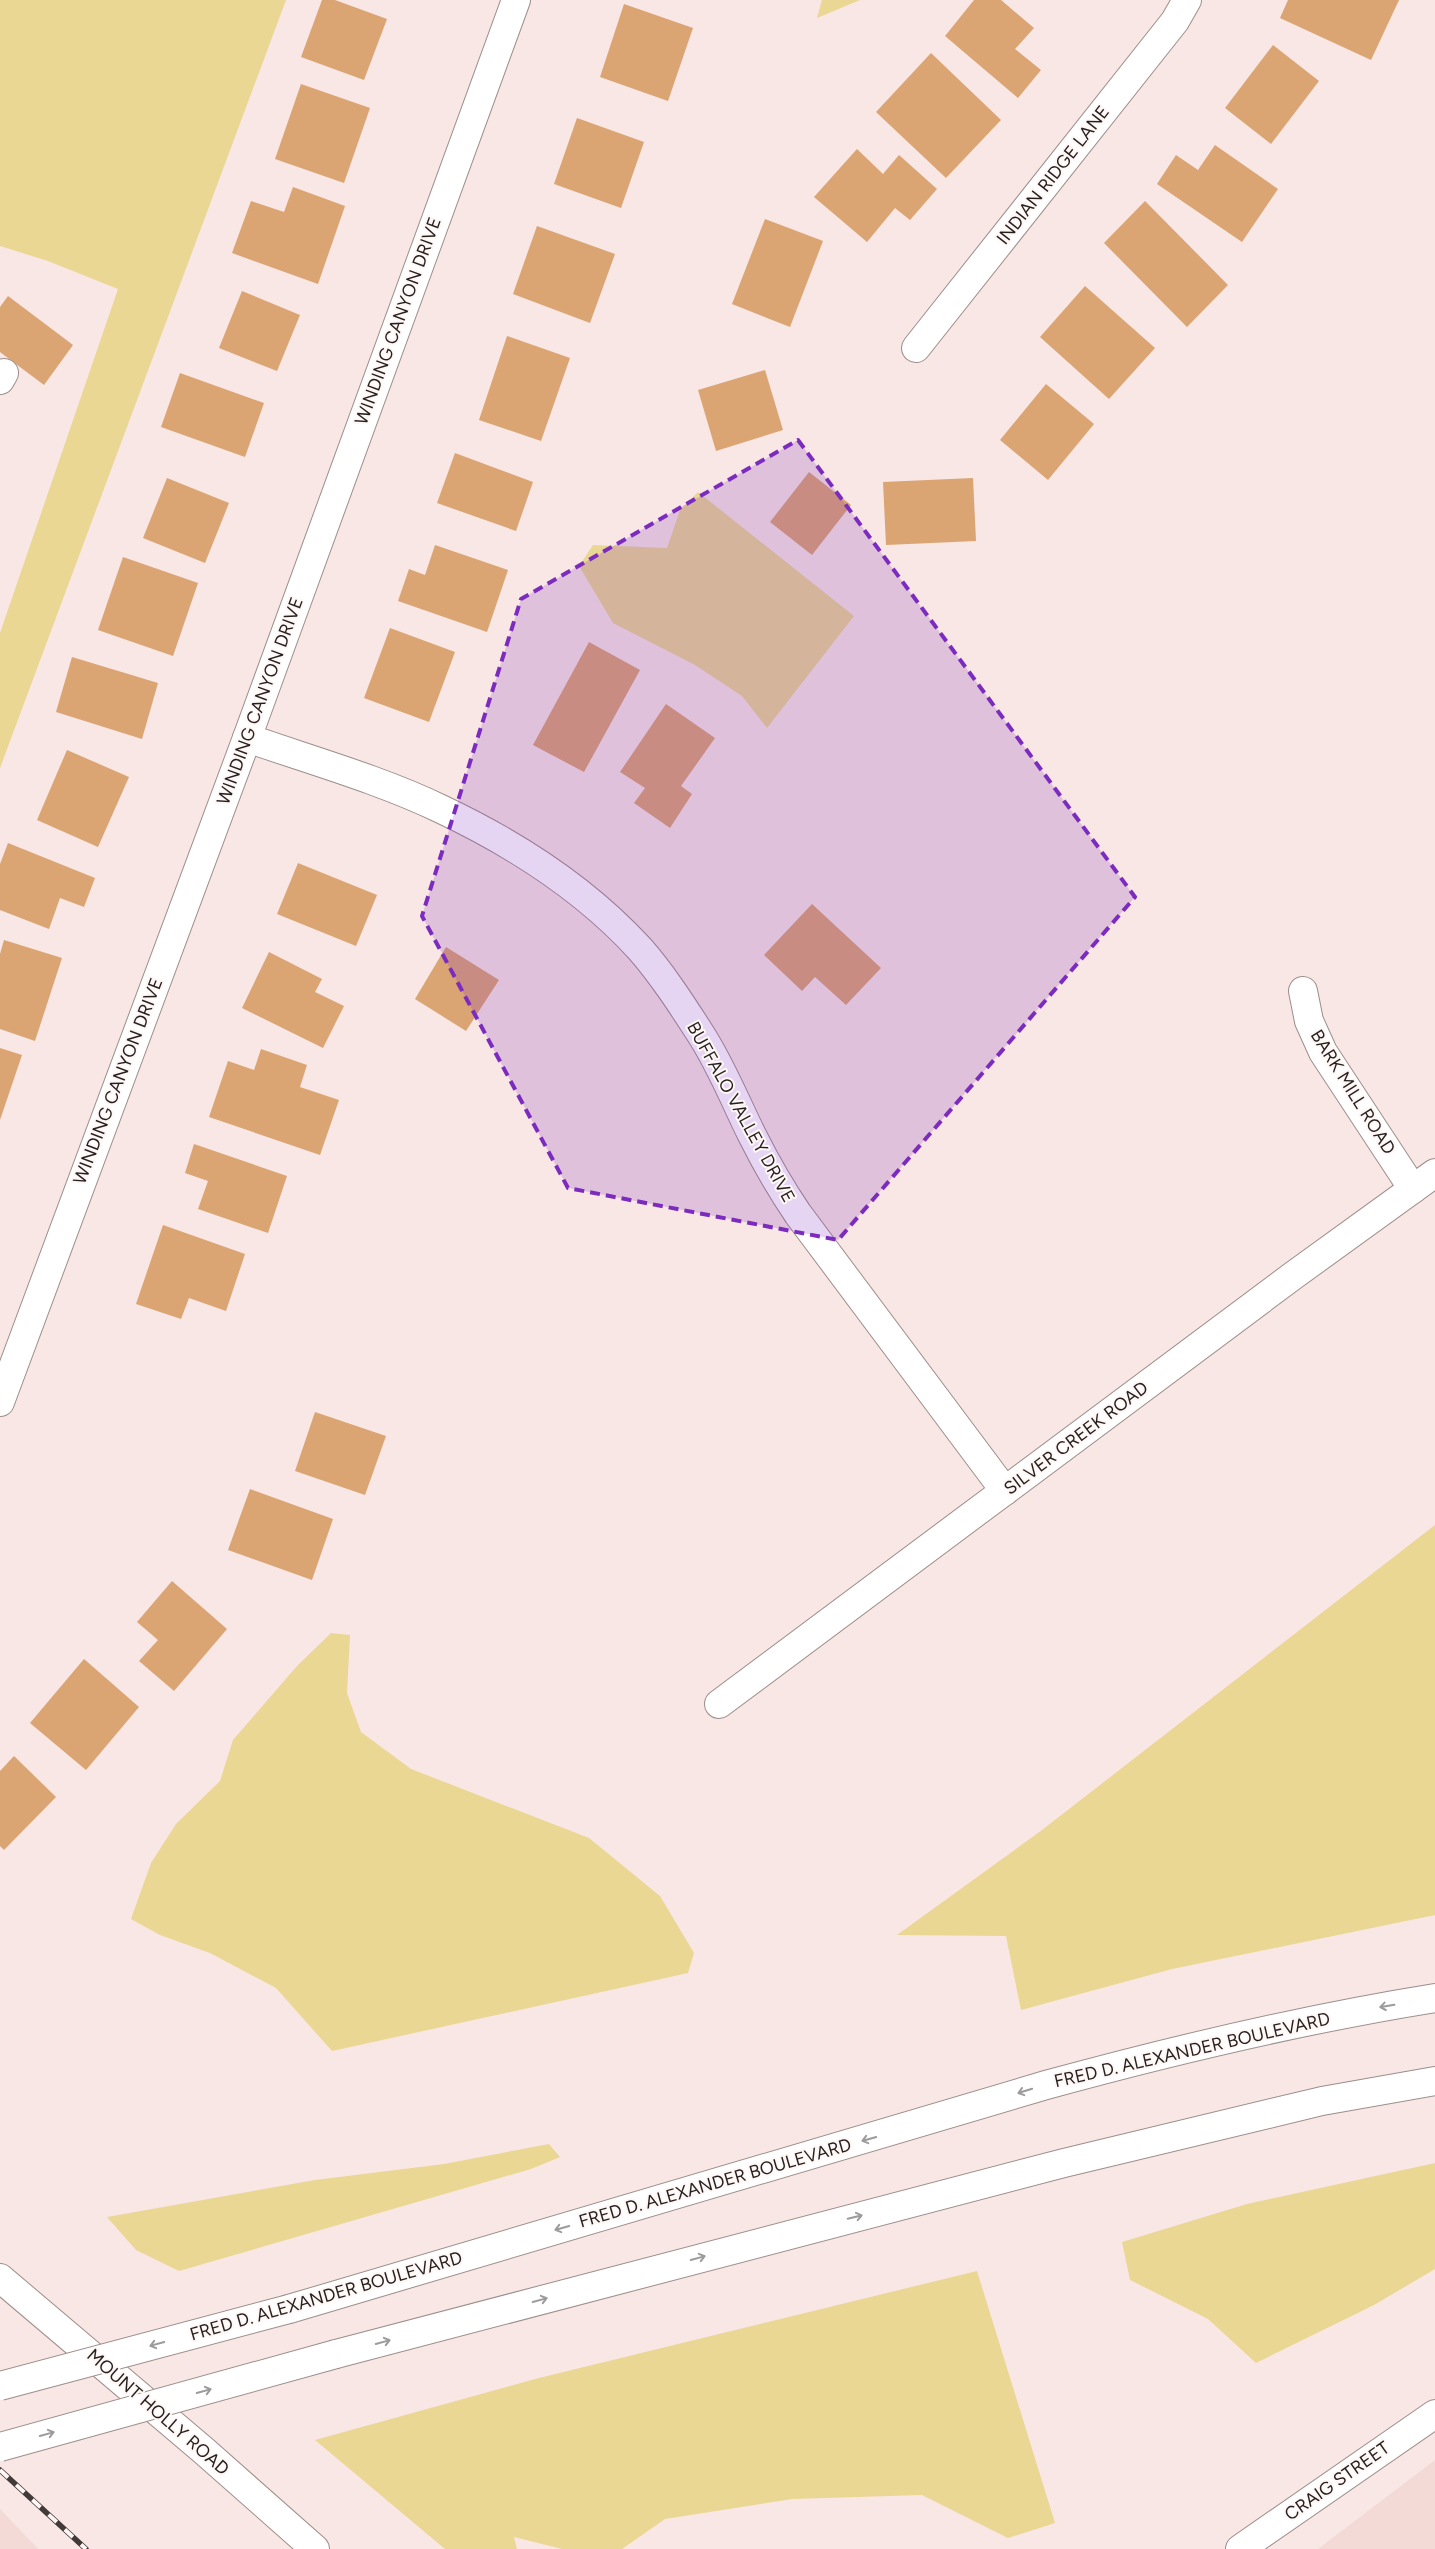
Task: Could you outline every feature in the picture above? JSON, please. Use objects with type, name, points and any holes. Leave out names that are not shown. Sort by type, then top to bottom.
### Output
[{"type":"street","name":"WINDING CANYON DRIVE","points":[[0,1402],[247,738],[516,0]]},
{"type":"street","name":"INDIAN RIDGE LANE","points":[[916,348],[1175,21],[1187,0]]},
{"type":"street","name":"BUFFALO VALLEY DRIVE","points":[[247,738],[441,808],[526,856],[578,894],[619,928],[641,951],[701,1034],[727,1080],[776,1180],[798,1214],[1005,1491]]},
{"type":"street","name":"BARK MILL ROAD","points":[[1302,991],[1309,1021],[1323,1052],[1424,1181]]},
{"type":"street","name":"SILVER CREEK ROAD","points":[[718,1704],[1424,1181]]},
{"type":"street","name":"FRED D. ALEXANDER BOULEVARD","points":[[0,2386],[289,2309],[1046,2085],[1169,2052],[1364,2009],[1435,1998]]},
{"type":"street","points":[[0,2447],[336,2354],[1064,2163],[1322,2101],[1435,2081]]},
{"type":"street","name":"MOUNT HOLLY ROAD","points":[[0,2278],[203,2450],[315,2549]]},
{"type":"street","name":"CRAIG STREET","points":[[1240,2549],[1435,2414]]},
{"type":"highlighted area","points":[[798,440],[1135,897],[838,1240],[568,1188],[422,916],[521,599]]},
{"type":"shaded area","points":[[0,0],[286,0],[0,768],[0,633],[118,289],[48,261],[0,246]]},
{"type":"shaded area","points":[[822,0],[860,0],[817,18]]},
{"type":"shaded area","points":[[698,492],[854,616],[767,728],[742,696],[695,665],[613,623],[579,566],[593,545],[667,548],[680,510]]},
{"type":"shaded area","points":[[1435,1525],[1435,1915],[1172,1969],[1021,2010],[1006,1936],[897,1935],[1042,1830]]},
{"type":"shaded area","points":[[331,1633],[350,1635],[347,1693],[361,1732],[411,1769],[589,1838],[660,1896],[694,1953],[688,1973],[332,2051],[276,1988],[210,1953],[160,1935],[131,1919],[151,1863],[176,1824],[220,1781],[233,1740],[297,1666]]},
{"type":"shaded area","points":[[549,2144],[560,2157],[531,2169],[179,2271],[136,2250],[107,2217],[315,2180],[444,2164]]},
{"type":"shaded area","points":[[1435,2163],[1435,2269],[1374,2305],[1256,2363],[1208,2319],[1130,2280],[1122,2242],[1247,2204]]},
{"type":"shaded area","points":[[977,2271],[1055,2523],[1008,2538],[922,2495],[792,2499],[665,2519],[622,2549],[562,2549],[514,2537],[517,2549],[445,2549],[315,2440],[539,2378]]},
{"type":"shaded area","points":[[1435,2460],[1435,2549],[1318,2549]]},
{"type":"shaded area","points":[[0,2509],[38,2549],[0,2549]]},
{"type":"building","points":[[322,0],[335,0],[387,19],[364,80],[301,57]]},
{"type":"building","points":[[974,0],[1001,0],[1034,28],[1015,49],[1041,70],[1018,98],[945,36]]},
{"type":"building","points":[[1288,0],[1399,0],[1371,60],[1280,18]]},
{"type":"building","points":[[624,4],[693,28],[668,101],[600,77]]},
{"type":"building","points":[[1273,45],[1319,81],[1271,144],[1225,108]]},
{"type":"building","points":[[931,53],[1001,120],[946,178],[876,112]]},
{"type":"building","points":[[301,84],[370,108],[344,183],[275,159]]},
{"type":"building","points":[[577,118],[644,142],[621,208],[554,184]]},
{"type":"building","points":[[1215,145],[1278,189],[1242,242],[1157,184],[1176,155],[1198,170]]},
{"type":"building","points":[[857,149],[883,174],[899,155],[937,189],[910,220],[895,208],[867,242],[814,197]]},
{"type":"building","points":[[293,187],[345,206],[318,284],[232,253],[251,201],[284,212]]},
{"type":"building","points":[[1145,201],[1228,285],[1187,327],[1104,243]]},
{"type":"building","points":[[765,219],[823,241],[790,327],[732,304]]},
{"type":"building","points":[[537,226],[615,254],[590,323],[513,294]]},
{"type":"building","points":[[1085,286],[1155,348],[1109,399],[1040,337]]},
{"type":"building","points":[[242,291],[300,315],[277,371],[219,348]]},
{"type":"building","points":[[8,296],[73,345],[44,385],[0,352],[0,307]]},
{"type":"building","points":[[507,336],[570,358],[541,441],[479,420]]},
{"type":"building","points":[[765,370],[783,430],[716,451],[698,390]]},
{"type":"building","points":[[180,373],[264,403],[245,457],[161,427]]},
{"type":"building","points":[[1046,384],[1094,424],[1048,480],[1000,440]]},
{"type":"building","points":[[455,453],[533,482],[516,531],[437,503]]},
{"type":"building","points":[[809,472],[851,505],[812,555],[770,522]]},
{"type":"building","points":[[167,478],[229,503],[205,563],[143,538]]},
{"type":"building","points":[[973,478],[976,541],[886,545],[883,482]]},
{"type":"building","points":[[435,545],[508,570],[487,632],[398,601],[409,569],[425,575]]},
{"type":"building","points":[[123,557],[198,583],[173,656],[98,630]]},
{"type":"building","points":[[390,628],[455,652],[429,722],[364,698]]},
{"type":"building","points":[[589,642],[640,670],[584,772],[533,745]]},
{"type":"building","points":[[72,657],[158,683],[142,739],[56,712]]},
{"type":"building","points":[[666,704],[715,738],[681,786],[692,794],[670,828],[634,803],[645,788],[620,772]]},
{"type":"building","points":[[67,750],[129,777],[98,847],[37,820]]},
{"type":"building","points":[[8,843],[95,878],[84,907],[60,898],[49,929],[0,910],[0,864]]},
{"type":"building","points":[[298,863],[377,895],[356,946],[277,914]]},
{"type":"building","points":[[812,904],[881,968],[846,1005],[815,977],[802,991],[764,955]]},
{"type":"building","points":[[4,940],[62,958],[35,1041],[0,1029],[0,954]]},
{"type":"building","points":[[446,947],[499,980],[466,1031],[415,999]]},
{"type":"building","points":[[269,952],[322,979],[315,992],[344,1006],[323,1048],[242,1008]]},
{"type":"building","points":[[0,1048],[22,1055],[0,1120]]},
{"type":"building","points":[[261,1049],[307,1065],[300,1087],[339,1100],[320,1155],[209,1117],[228,1061],[254,1070]]},
{"type":"building","points":[[194,1144],[287,1176],[268,1233],[198,1209],[208,1181],[185,1173]]},
{"type":"building","points":[[163,1225],[245,1254],[226,1311],[189,1298],[181,1319],[136,1304]]},
{"type":"building","points":[[315,1412],[386,1436],[365,1495],[295,1471]]},
{"type":"building","points":[[250,1489],[333,1519],[312,1580],[228,1550]]},
{"type":"building","points":[[172,1581],[227,1629],[174,1691],[139,1661],[158,1640],[137,1622]]},
{"type":"building","points":[[84,1659],[139,1707],[86,1770],[30,1723]]},
{"type":"building","points":[[14,1756],[56,1797],[4,1850],[0,1846],[0,1771]]},
{"type":"railway","points":[[0,2470],[86,2549]]}]
